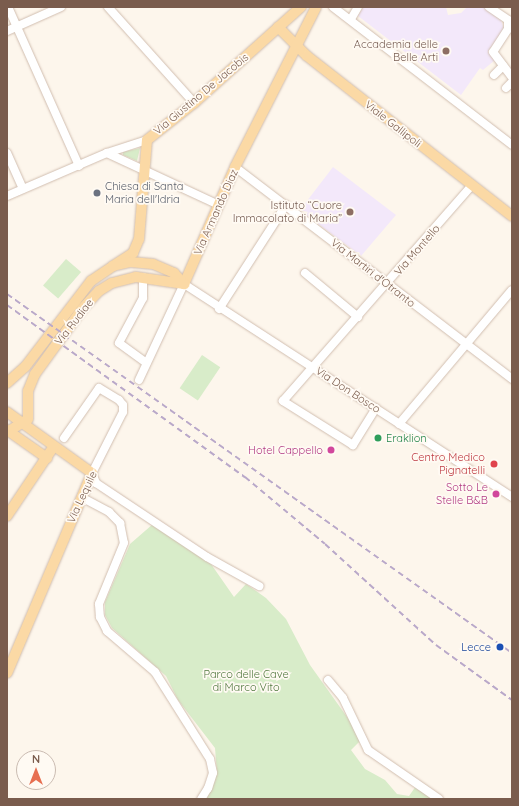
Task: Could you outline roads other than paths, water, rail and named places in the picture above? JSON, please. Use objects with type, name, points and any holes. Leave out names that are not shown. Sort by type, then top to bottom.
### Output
[{"type":"main road","name":"Via Giustino De Jacobis","points":[[147,140],[194,103],[301,7]]},
{"type":"main road","name":"Via Armando Diaz","points":[[184,284],[235,167],[316,7]]},
{"type":"main road","name":"Viale Gallipoli","points":[[278,27],[296,45],[512,216]]},
{"type":"main road","points":[[113,266],[133,253],[139,239],[147,140]]},
{"type":"main road","name":"Via Rudiae","points":[[9,381],[25,367],[91,281],[113,266],[131,262],[153,264],[172,272],[184,284]]},
{"type":"main road","name":"Via Rudiae","points":[[24,424],[30,414],[28,391],[35,374],[82,309],[99,291],[112,283],[143,277],[184,284]]},
{"type":"main road","points":[[7,412],[92,473]]},
{"type":"main road","points":[[8,431],[24,424]]},
{"type":"main road","points":[[8,431],[47,458]]},
{"type":"main road","points":[[7,516],[54,446]]},
{"type":"main road","name":"Via Lequile","points":[[7,673],[92,473]]},
{"type":"street","points":[[8,7],[79,166]]},
{"type":"street","points":[[7,31],[60,7]]},
{"type":"street","points":[[108,7],[194,103]]},
{"type":"street","points":[[333,7],[351,19],[512,145]]},
{"type":"street","points":[[351,19],[358,7]]},
{"type":"street","points":[[489,7],[508,20],[510,30],[493,52],[512,77]]},
{"type":"street","points":[[494,75],[503,66]]},
{"type":"street","points":[[506,88],[512,82]]},
{"type":"street","name":"Via Giustino De Jacobis","points":[[7,196],[107,154],[147,140]]},
{"type":"street","points":[[7,153],[23,189]]},
{"type":"street","points":[[107,154],[219,205]]},
{"type":"street","name":"Via Martiri d'Otranto","points":[[235,167],[512,379]]},
{"type":"street","name":"Via Montello","points":[[376,408],[352,445],[283,401],[314,368],[472,185]]},
{"type":"street","points":[[219,310],[286,205]]},
{"type":"street","points":[[305,273],[358,317]]},
{"type":"street","points":[[143,277],[143,298],[119,343],[148,363]]},
{"type":"street","name":"Via Don Bosco","points":[[184,284],[219,310],[314,368],[512,497]]},
{"type":"street","name":"Via Armando Diaz","points":[[139,380],[184,284]]},
{"type":"street","points":[[399,424],[512,290]]},
{"type":"street","name":"Via Lequile","points":[[64,438],[99,388],[123,405],[123,412],[92,473]]},
{"type":"street","points":[[92,473],[96,483],[140,513],[207,557],[259,586]]},
{"type":"street","points":[[81,497],[109,512],[120,523],[124,543],[99,604],[100,618],[107,631],[155,672],[210,759],[213,773],[208,788],[201,799]]},
{"type":"street","points":[[328,680],[343,698],[368,750],[439,799]]},
{"type":"railway","points":[[7,294],[512,653]]},
{"type":"railway","points":[[7,305],[245,477],[325,544],[436,645],[512,700]]},
{"type":"place","name":"Accademia delle Belle Arti","points":[[446,51]]},
{"type":"place","name":"Chiesa di Santa Maria dell'Idria","points":[[97,193]]},
{"type":"place","name":"Istituto “Cuore Immacolato di Maria”","points":[[350,212]]},
{"type":"place","name":"Eraklion","points":[[378,438]]},
{"type":"place","name":"Hotel Cappello","points":[[331,450]]},
{"type":"place","name":"Centro Medico Pignatelli","points":[[494,464]]},
{"type":"place","name":"Sotto Le Stelle B&B","points":[[496,494]]},
{"type":"place","name":"Lecce","points":[[500,647]]},
{"type":"park label","name":"Parco delle Cave di Marco Vito","points":[[246,681]]}]
